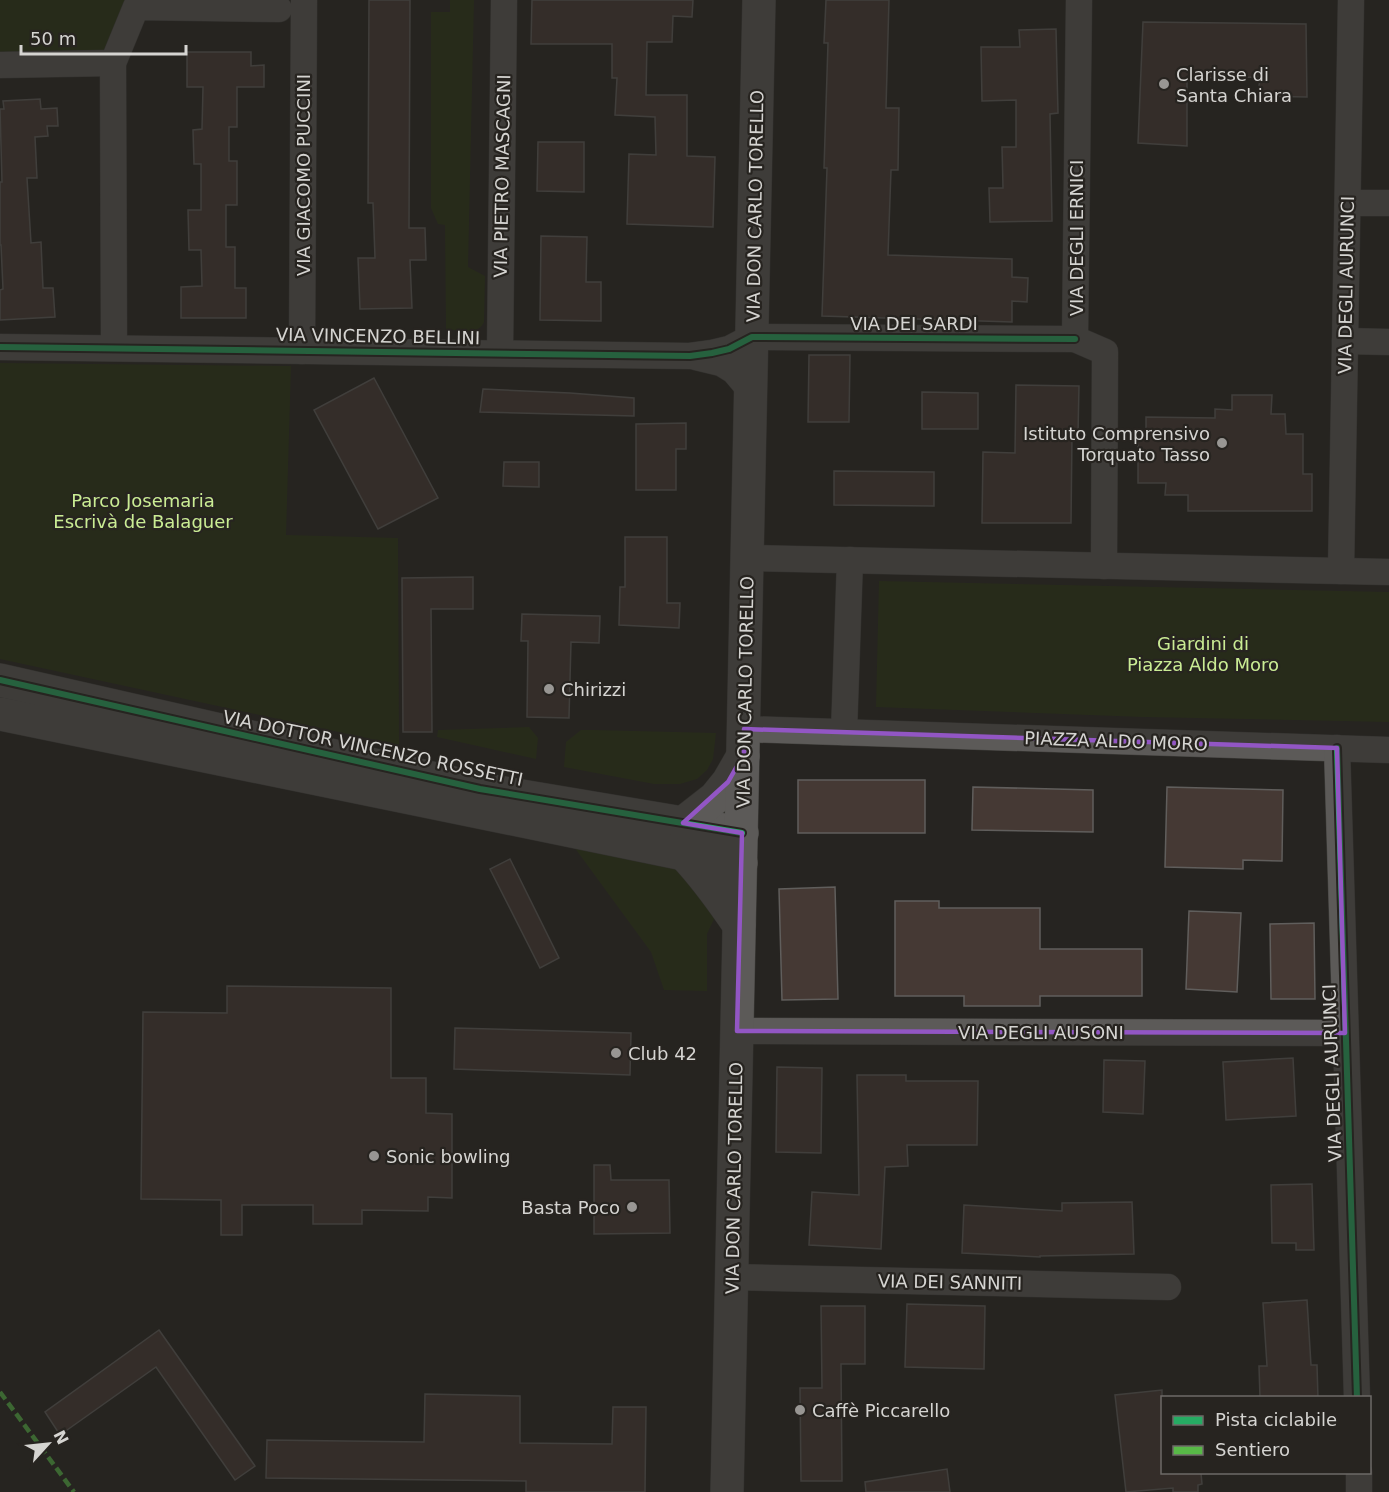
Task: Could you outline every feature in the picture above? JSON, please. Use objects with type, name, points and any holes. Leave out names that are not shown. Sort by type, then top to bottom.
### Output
[{"type":"street","name":"VIA GIACOMO PUCCINI","points":[[302,351],[304,0]]},
{"type":"street","name":"VIA PIETRO MASCAGNI","points":[[500,353],[504,0]]},
{"type":"street","name":"VIA DON CARLO TORELLO","points":[[727,1492],[759,0]]},
{"type":"street","name":"VIA DEGLI ERNICI","points":[[1079,0],[1075,339],[1105,352],[1104,566]]},
{"type":"street","name":"VIA DEGLI AURUNCI","points":[[1341,570],[1351,0]]},
{"type":"street","points":[[114,348],[113,63],[136,7],[279,9]]},
{"type":"street","points":[[0,65],[113,63]]},
{"type":"street","points":[[1348,203],[1389,204]]},
{"type":"street","name":"VIA VINCENZO BELLINI","points":[[0,347],[690,356],[729,349],[752,337]]},
{"type":"street","name":"VIA DEI SARDI","points":[[752,337],[1075,339]]},
{"type":"street","points":[[1345,341],[1389,342]]},
{"type":"street","name":"VIA VINCENZO BELLINI","points":[[690,356],[721,363],[734,371],[751,390]]},
{"type":"street","points":[[748,558],[1389,572]]},
{"type":"street","points":[[844,732],[850,560]]},
{"type":"street","name":"VIA DOTTOR VINCENZO ROSSETTI","points":[[0,680],[480,789],[683,839]]},
{"type":"street","name":"VIA DOTTOR VINCENZO ROSSETTI","points":[[0,714],[741,848]]},
{"type":"street","name":"PIAZZA ALDO MORO","points":[[744,742],[844,732],[1389,750]]},
{"type":"street","points":[[739,925],[698,868],[683,839],[728,782],[744,742]]},
{"type":"street","name":"VIA DEGLI AURUNCI","points":[[1337,748],[1357,1396]]},
{"type":"street","name":"VIA DEGLI AUSONI","points":[[736,1031],[1345,1033]]},
{"type":"street","name":"VIA DEI SANNITI","points":[[732,1276],[1168,1287]]},
{"type":"street","points":[[1359,1474],[1359,1492]]},
{"type":"highlighted area","points":[[744,729],[1337,748],[1345,1033],[737,1031],[742,833],[683,823],[728,782],[744,754]]},
{"type":"green space","points":[[0,0],[126,0],[103,52],[0,53]]},
{"type":"green space","points":[[450,0],[474,0],[468,267],[485,276],[484,322],[473,331],[446,329],[445,225],[438,224],[431,208],[431,12],[450,12]]},
{"type":"green space","name":"Parco Josemaria Escrivà de Balaguer","points":[[0,363],[291,366],[286,535],[398,538],[399,745],[0,659]]},
{"type":"green space","name":"Giardini di Piazza Aldo Moro","points":[[879,581],[1389,592],[1389,722],[1143,717],[876,707]]},
{"type":"green space","points":[[529,727],[538,738],[536,759],[437,737],[438,730]]},
{"type":"green space","points":[[581,730],[716,733],[713,759],[707,770],[697,779],[680,784],[654,784],[564,767],[566,742]]},
{"type":"green space","points":[[569,840],[684,857],[713,900],[714,919],[707,934],[707,991],[664,990],[651,952]]},
{"type":"building","points":[[369,0],[410,0],[409,228],[425,228],[426,260],[410,260],[412,308],[360,309],[358,258],[375,258],[373,203],[368,203]]},
{"type":"building","points":[[532,0],[693,0],[692,17],[673,16],[672,42],[647,42],[646,95],[687,95],[687,156],[715,157],[713,227],[627,224],[629,154],[656,155],[655,117],[615,115],[617,78],[612,78],[612,44],[531,44]]},
{"type":"building","points":[[826,0],[889,0],[886,108],[899,108],[898,170],[891,170],[888,255],[1012,259],[1012,277],[1028,278],[1027,302],[1012,301],[1012,322],[822,316],[827,168],[824,168],[828,43],[824,43]]},
{"type":"building","name":"Clarisse di Santa Chiara","points":[[1143,22],[1306,24],[1307,97],[1258,96],[1260,77],[1187,78],[1187,146],[1138,143]]},
{"type":"building","points":[[1056,29],[1058,113],[1050,114],[1052,221],[990,222],[989,188],[1003,188],[1002,147],[1016,147],[1016,100],[982,101],[981,47],[1020,47],[1019,30]]},
{"type":"building","points":[[187,52],[251,52],[251,66],[264,65],[264,87],[237,87],[237,127],[229,127],[229,161],[237,161],[237,205],[226,205],[226,247],[235,247],[235,288],[246,288],[246,318],[181,318],[181,287],[202,286],[201,250],[189,250],[188,210],[201,210],[201,164],[194,164],[193,130],[202,129],[203,87],[187,87]]},
{"type":"building","points":[[40,99],[41,109],[57,108],[58,126],[47,126],[48,136],[35,137],[37,178],[27,178],[31,243],[41,242],[43,288],[53,288],[55,317],[0,320],[0,290],[3,289],[0,245],[0,182],[2,182],[0,109],[4,109],[3,101]]},
{"type":"building","points":[[538,142],[584,142],[584,192],[537,191]]},
{"type":"building","points":[[541,236],[587,237],[586,282],[601,282],[601,321],[540,320]]},
{"type":"building","points":[[809,355],[850,355],[849,422],[808,422]]},
{"type":"building","points":[[374,378],[438,498],[378,529],[314,410]]},
{"type":"building","points":[[1016,385],[1079,386],[1078,434],[1072,434],[1071,523],[982,523],[983,452],[1015,453]]},
{"type":"building","points":[[483,389],[634,398],[634,416],[480,412]]},
{"type":"building","points":[[922,392],[978,393],[978,429],[922,429]]},
{"type":"building","points":[[1232,395],[1272,395],[1271,414],[1285,414],[1286,434],[1303,434],[1303,474],[1312,474],[1312,511],[1188,511],[1188,495],[1165,495],[1166,483],[1138,483],[1138,439],[1146,439],[1146,417],[1215,418],[1215,409],[1232,410]]},
{"type":"building","points":[[686,423],[686,449],[676,449],[676,490],[636,490],[636,424]]},
{"type":"building","points":[[504,462],[539,462],[539,487],[503,486]]},
{"type":"building","points":[[834,471],[934,472],[934,506],[834,505]]},
{"type":"building","points":[[625,537],[667,537],[667,603],[680,603],[679,628],[619,625],[620,587],[625,587]]},
{"type":"building","points":[[473,577],[473,609],[431,609],[432,732],[403,732],[402,578]]},
{"type":"building","points":[[522,614],[600,616],[599,643],[571,642],[569,718],[527,717],[528,641],[521,641]]},
{"type":"building","points":[[798,780],[925,780],[925,833],[798,833]]},
{"type":"building","points":[[973,787],[1093,790],[1093,832],[972,830]]},
{"type":"building","points":[[1167,787],[1283,790],[1282,861],[1243,860],[1243,869],[1165,867]]},
{"type":"building","points":[[510,859],[559,958],[540,968],[490,869]]},
{"type":"building","points":[[835,887],[838,999],[782,1000],[779,889]]},
{"type":"building","points":[[895,901],[939,901],[939,908],[1040,908],[1040,949],[1142,949],[1142,996],[1040,996],[1040,1006],[964,1006],[964,996],[895,996]]},
{"type":"building","points":[[1189,911],[1241,913],[1237,992],[1186,989]]},
{"type":"building","points":[[1314,923],[1315,999],[1271,999],[1270,924]]},
{"type":"building","points":[[227,986],[391,988],[391,1078],[426,1078],[426,1113],[452,1114],[452,1198],[428,1197],[428,1211],[362,1210],[362,1224],[313,1224],[313,1205],[242,1205],[242,1235],[221,1235],[221,1200],[141,1199],[143,1012],[227,1013]]},
{"type":"building","points":[[455,1028],[631,1033],[630,1075],[454,1069]]},
{"type":"building","points":[[1293,1058],[1296,1116],[1226,1120],[1223,1062]]},
{"type":"building","points":[[1104,1060],[1145,1061],[1143,1114],[1103,1112]]},
{"type":"building","points":[[777,1067],[822,1068],[821,1153],[776,1152]]},
{"type":"building","points":[[857,1075],[906,1075],[906,1081],[978,1081],[977,1145],[907,1145],[908,1166],[885,1167],[881,1249],[809,1245],[812,1192],[859,1195]]},
{"type":"building","name":"Basta Poco","points":[[594,1165],[610,1165],[611,1180],[669,1180],[670,1233],[594,1234]]},
{"type":"building","points":[[1312,1184],[1314,1250],[1296,1250],[1296,1243],[1272,1243],[1271,1185]]},
{"type":"building","points":[[1132,1202],[1134,1254],[1040,1257],[962,1253],[964,1205],[1062,1211],[1062,1203]]},
{"type":"building","points":[[1307,1300],[1311,1365],[1317,1365],[1318,1396],[1260,1396],[1259,1366],[1267,1366],[1263,1303]]},
{"type":"building","points":[[907,1304],[985,1306],[984,1369],[905,1367]]},
{"type":"building","points":[[821,1306],[865,1306],[865,1364],[841,1364],[842,1481],[801,1481],[800,1388],[822,1388]]},
{"type":"building","points":[[159,1330],[255,1466],[235,1480],[156,1367],[60,1435],[45,1412]]},
{"type":"building","points":[[1162,1390],[1161,1474],[1201,1474],[1202,1484],[1198,1485],[1198,1492],[1173,1492],[1173,1488],[1126,1492],[1115,1395]]},
{"type":"building","points":[[425,1394],[520,1396],[520,1443],[612,1444],[613,1407],[646,1407],[645,1492],[526,1492],[526,1481],[266,1478],[267,1440],[424,1442]]},
{"type":"building","points":[[947,1469],[950,1492],[866,1492],[865,1482]]},
{"type":"marked path","points":[[0,1392],[74,1492]]},
{"type":"cycle path","points":[[0,347],[690,356],[729,349],[752,337],[1075,339]]},
{"type":"cycle path","points":[[0,680],[480,789],[742,833]]},
{"type":"cycle path","points":[[1337,748],[1357,1396]]},
{"type":"place","name":"Clarisse di Santa Chiara","points":[[1164,84]]},
{"type":"place","name":"Istituto Comprensivo Torquato Tasso","points":[[1222,443]]},
{"type":"place","name":"Chirizzi","points":[[549,689]]},
{"type":"place","name":"Club 42","points":[[616,1053]]},
{"type":"place","name":"Sonic bowling","points":[[374,1156]]},
{"type":"place","name":"Basta Poco","points":[[632,1207]]},
{"type":"place","name":"Caffè Piccarello","points":[[800,1410]]}]
